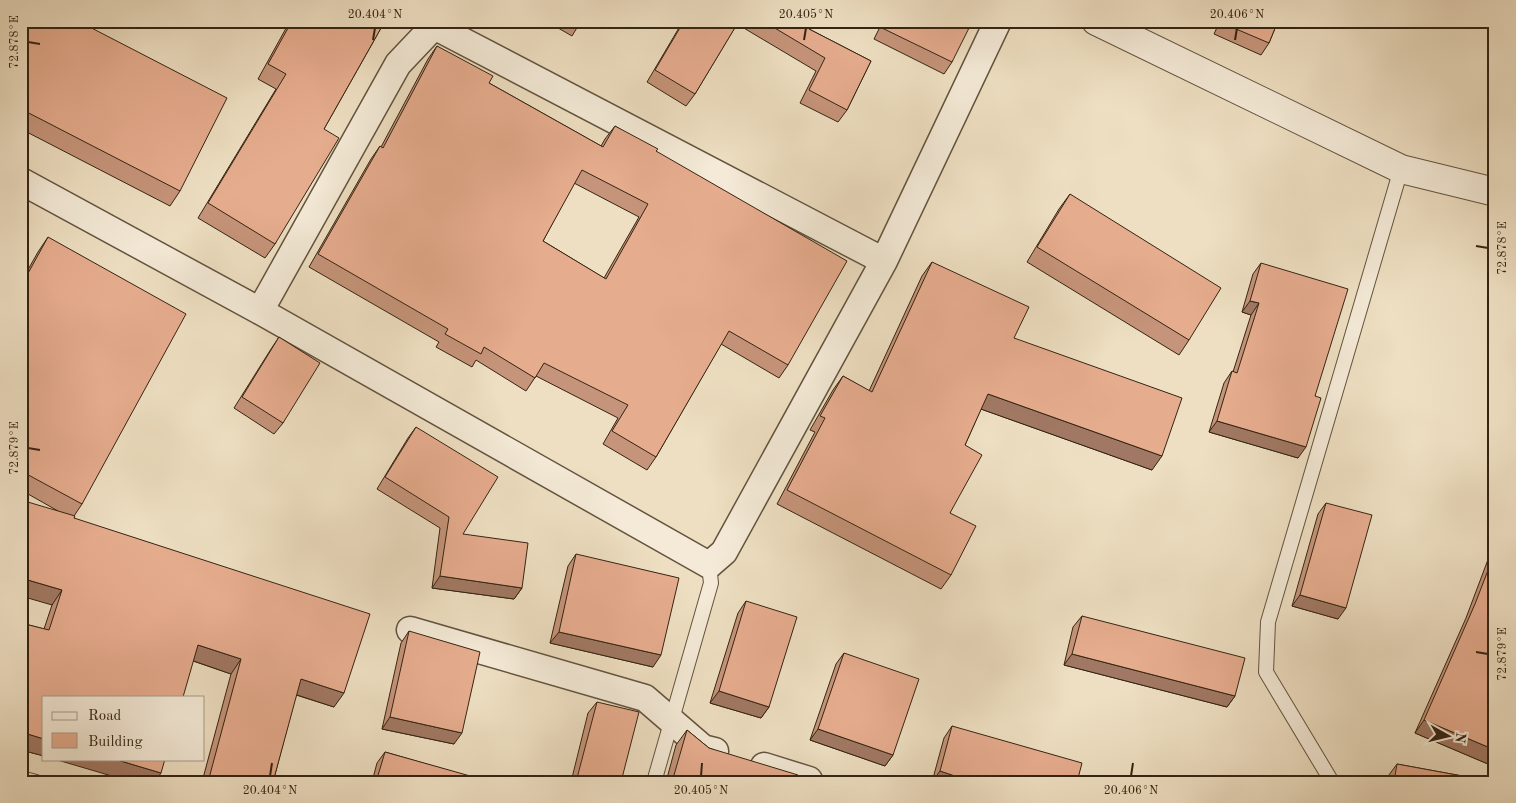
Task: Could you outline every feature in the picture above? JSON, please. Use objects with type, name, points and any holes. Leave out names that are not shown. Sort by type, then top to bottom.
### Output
[{"type":"street","points":[[21,180],[260,310],[709,565],[724,552],[884,261],[998,21]]},
{"type":"street","points":[[1096,21],[1402,169],[1495,192]]},
{"type":"street","points":[[260,310],[398,64],[434,26],[884,261]]},
{"type":"street","points":[[410,630],[645,698],[703,748],[809,780]]},
{"type":"lane","points":[[1332,782],[1266,672],[1268,622],[1402,169]]},
{"type":"lane","points":[[654,782],[711,583],[709,565]]},
{"type":"lane","points":[[21,778],[36,782]]},
{"type":"building","points":[[21,21],[78,21],[227,98],[180,191],[21,109]]},
{"type":"building","points":[[292,21],[385,21],[324,129],[339,138],[275,244],[208,203],[286,74],[268,64]]},
{"type":"building","points":[[684,21],[739,21],[695,94],[655,70]]},
{"type":"building","points":[[763,21],[813,21],[809,29],[871,61],[847,110],[809,90],[825,58]]},
{"type":"building","points":[[885,21],[956,21],[969,28],[952,62],[882,28]]},
{"type":"building","points":[[1223,21],[1278,21],[1269,43],[1222,23]]},
{"type":"building","points":[[437,46],[493,76],[489,83],[603,147],[615,126],[658,149],[656,151],[847,261],[788,365],[729,331],[656,457],[612,431],[628,405],[544,363],[535,378],[484,347],[481,354],[445,334],[448,329],[318,254],[380,146],[383,148]],"holes":[[[582,170],[648,204],[606,279],[543,241]]]},
{"type":"building","points":[[1070,194],[1221,288],[1189,340],[1037,247]]},
{"type":"building","points":[[48,237],[186,314],[82,504],[21,471],[21,286]]},
{"type":"building","points":[[932,262],[1029,307],[1014,338],[1182,398],[1162,456],[988,394],[965,445],[982,455],[950,513],[976,526],[951,575],[787,490],[825,418],[820,416],[843,376],[872,392]]},
{"type":"building","points":[[1261,263],[1348,289],[1315,396],[1321,398],[1306,447],[1217,421],[1232,371],[1237,373],[1259,303],[1250,301]]},
{"type":"building","points":[[279,337],[320,363],[283,423],[242,397]]},
{"type":"building","points":[[416,427],[498,477],[463,534],[528,543],[522,588],[440,576],[449,517],[385,477]]},
{"type":"building","points":[[21,500],[75,516],[74,518],[370,614],[344,693],[301,679],[273,782],[208,782],[241,659],[198,645],[183,696],[42,696],[42,738],[21,732],[21,623],[49,630],[62,590],[21,578]]},
{"type":"building","points":[[1326,503],[1372,515],[1346,608],[1300,595]]},
{"type":"building","points":[[1495,552],[1495,750],[1424,720],[1475,604]]},
{"type":"building","points":[[576,554],[679,578],[661,655],[559,632]]},
{"type":"building","points":[[746,601],[797,617],[769,707],[719,691]]},
{"type":"building","points":[[1082,616],[1245,658],[1235,696],[1072,654]]},
{"type":"building","points":[[409,631],[480,652],[462,733],[390,717]]},
{"type":"building","points":[[844,653],[919,679],[893,755],[818,729]]},
{"type":"building","points":[[597,702],[639,712],[621,782],[576,782]]},
{"type":"building","points":[[952,726],[1082,763],[1077,782],[953,782],[955,776],[940,771]]},
{"type":"building","points":[[687,730],[709,748],[798,775],[797,782],[672,782]]},
{"type":"building","points":[[385,752],[488,781],[488,782],[376,782]]},
{"type":"building","points":[[117,760],[165,760],[161,773]]},
{"type":"building","points":[[1397,764],[1495,782],[1394,782]]}]
